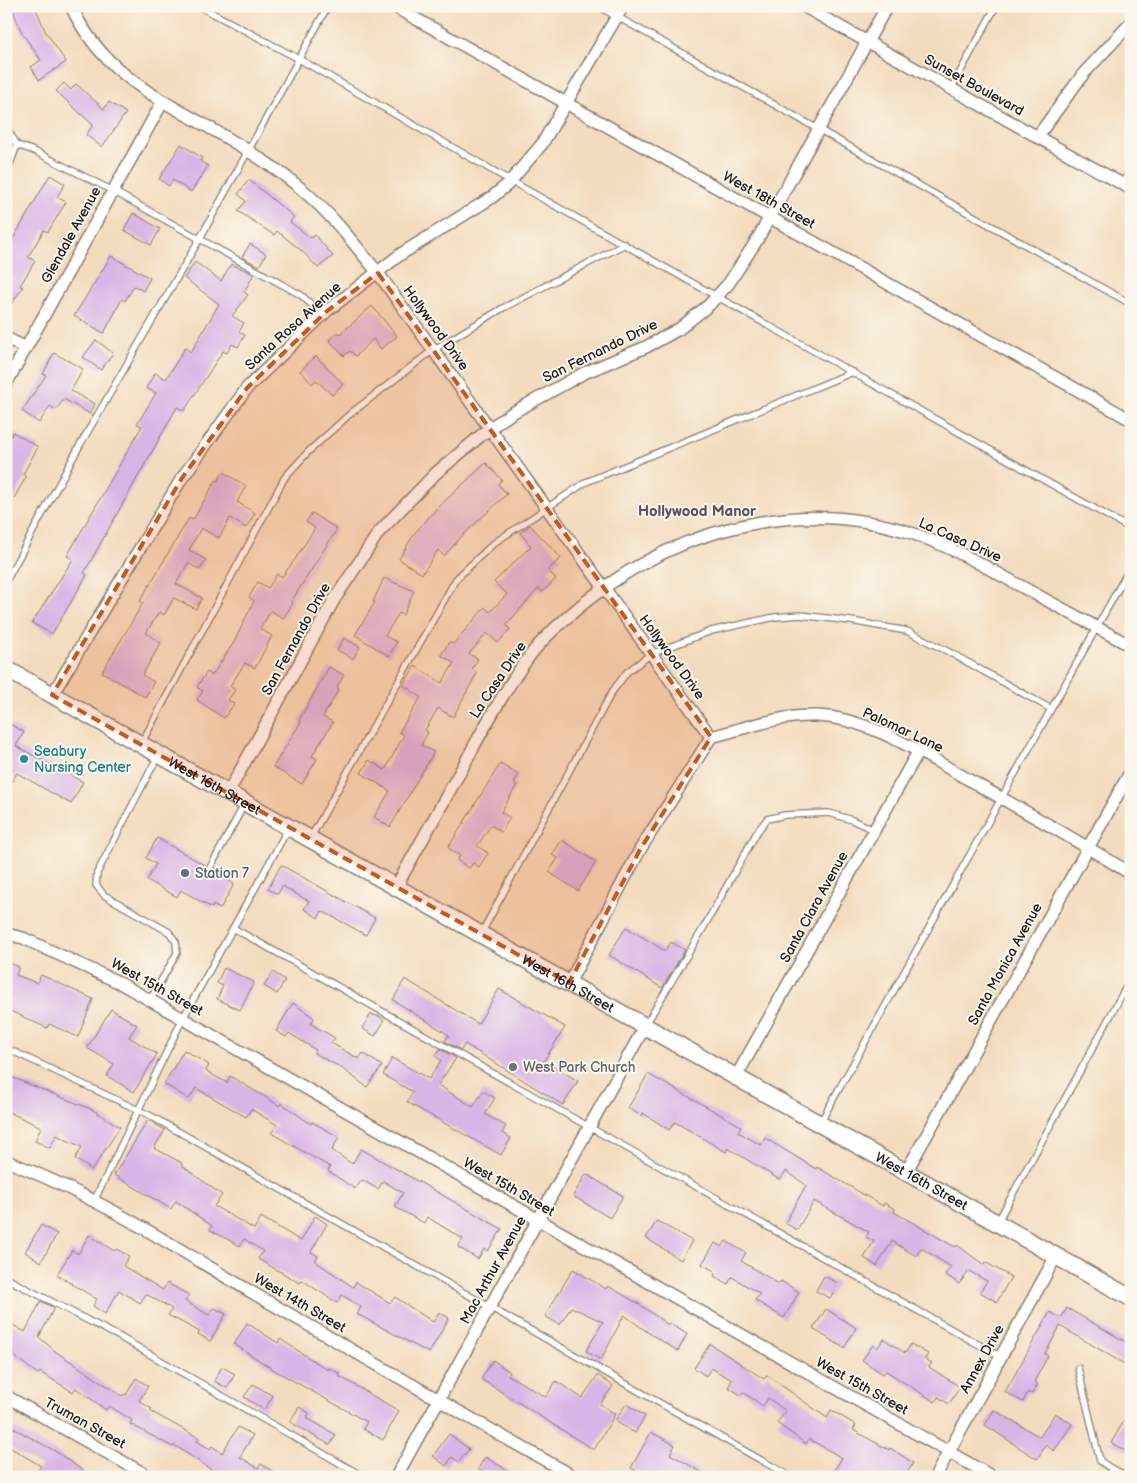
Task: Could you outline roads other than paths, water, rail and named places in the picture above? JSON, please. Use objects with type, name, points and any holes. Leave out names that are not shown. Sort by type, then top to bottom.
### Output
[{"type":"main road","name":"West 16th Street","points":[[6,669],[1131,1298]]},
{"type":"street","name":"Hollywood Drive","points":[[71,6],[80,27],[98,51],[118,72],[248,151],[305,192],[350,238],[378,273],[711,737]]},
{"type":"street","name":"West 18th Street","points":[[393,6],[1131,420]]},
{"type":"street","name":"Santa Rosa Avenue","points":[[52,694],[182,478],[247,388],[323,315],[401,254],[491,198],[511,181],[542,144],[623,6]]},
{"type":"street","name":"Sunset Boulevard","points":[[803,6],[1126,187]]},
{"type":"street","name":"San Fernando Drive","points":[[228,793],[334,600],[379,532],[436,473],[490,428],[512,413],[584,373],[646,347],[679,329],[718,296],[729,283],[758,240],[886,6]]},
{"type":"street","points":[[1037,137],[1084,73],[1131,22]]},
{"type":"street","name":"Glendale Avenue","points":[[6,384],[162,100]]},
{"type":"street","points":[[6,338],[26,348]]},
{"type":"street","name":"La Casa Drive","points":[[396,887],[496,706],[529,656],[571,613],[604,587],[633,568],[685,541],[742,524],[800,518],[859,521],[916,535],[970,558],[1131,646]]},
{"type":"street","name":"Palomar Lane","points":[[711,737],[787,718],[816,716],[862,726],[918,752],[1088,847],[1131,874]]},
{"type":"street","points":[[569,983],[641,848],[711,737]]},
{"type":"street","name":"Santa Clara Avenue","points":[[736,1077],[918,752]]},
{"type":"street","name":"Santa Monica Avenue","points":[[906,1172],[1131,771]]},
{"type":"street","name":"West 15th Street","points":[[6,934],[23,938],[110,978],[183,1018],[993,1477]]},
{"type":"street","name":"Mac Arthur Avenue","points":[[396,1477],[645,1026]]},
{"type":"street","name":"West 14th Street","points":[[6,1161],[32,1171],[94,1201],[438,1401],[575,1477]]},
{"type":"street","name":"Annex Drive","points":[[935,1477],[1056,1256]]},
{"type":"street","name":"Truman Street","points":[[6,1396],[150,1477]]},
{"type":"lane","points":[[199,6],[299,60],[1131,529]]},
{"type":"lane","points":[[6,581],[80,445],[199,240],[328,6]]},
{"type":"lane","points":[[598,6],[1131,304]]},
{"type":"lane","points":[[951,89],[996,6]]},
{"type":"lane","points":[[6,127],[17,145],[34,151],[113,190],[199,240],[301,295],[323,315]]},
{"type":"lane","points":[[6,175],[17,145]]},
{"type":"lane","points":[[1126,187],[1131,169]]},
{"type":"lane","points":[[141,744],[285,477],[308,452],[350,414],[433,350],[503,308],[625,244]]},
{"type":"lane","points":[[310,838],[456,579],[494,543],[586,482],[853,372]]},
{"type":"lane","points":[[819,1124],[1131,566]]},
{"type":"lane","points":[[481,934],[612,692],[628,672],[652,654],[711,632],[776,617],[800,615],[851,621],[907,631],[949,652],[1050,709]]},
{"type":"lane","points":[[150,1000],[177,953],[176,942],[169,932],[104,896],[96,885],[97,873],[159,754]]},
{"type":"lane","points":[[210,868],[245,803]]},
{"type":"lane","points":[[645,1026],[704,927],[757,832],[768,819],[785,815],[828,813],[852,820],[874,830]]},
{"type":"lane","points":[[94,1201],[183,1018],[289,827]]},
{"type":"lane","points":[[233,928],[1001,1357]]},
{"type":"lane","points":[[996,1222],[1131,978]]},
{"type":"lane","points":[[6,1048],[139,1110],[791,1477]]},
{"type":"lane","points":[[6,1278],[118,1336],[364,1477]]},
{"type":"lane","points":[[1078,1368],[1100,1461],[1125,1476],[1131,1474]]},
{"type":"lane","points":[[1108,1477],[1112,1469]]},
{"type":"place","name":"Seabury Nursing Center","points":[[24,759]]},
{"type":"place","name":"Station 7","points":[[185,873]]},
{"type":"place","name":"West Park Church","points":[[513,1067]]},
{"type":"district","name":"Hollywood Manor","points":[[697,511]]}]
